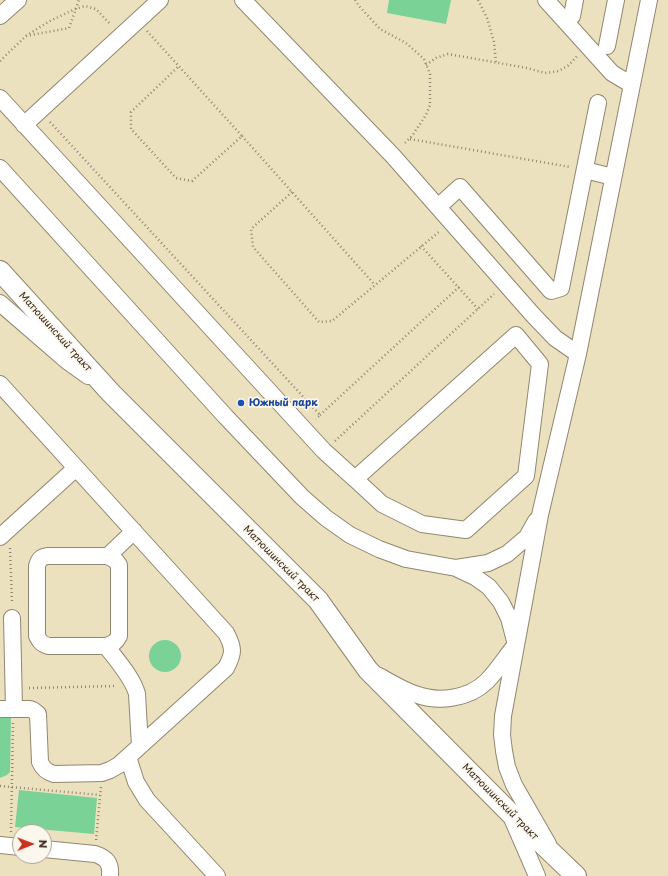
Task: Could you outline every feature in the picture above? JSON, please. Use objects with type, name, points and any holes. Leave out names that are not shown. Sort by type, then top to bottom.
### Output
[{"type":"main road","name":"Матюшинский тракт","points":[[0,271],[111,394],[318,600],[368,670],[509,812],[576,876]]},
{"type":"street","points":[[0,16],[18,0]]},
{"type":"street","points":[[24,125],[160,0]]},
{"type":"street","points":[[243,0],[393,156],[533,315],[555,338],[578,354]]},
{"type":"street","points":[[546,0],[612,73],[632,85]]},
{"type":"street","points":[[566,21],[572,16],[575,0]]},
{"type":"street","points":[[607,46],[616,0]]},
{"type":"street","points":[[556,857],[514,785],[507,768],[502,736],[503,716],[540,515],[578,354],[649,0]]},
{"type":"street","points":[[0,98],[324,451],[382,504],[422,524],[466,530],[526,476],[540,364],[516,335]]},
{"type":"street","points":[[438,207],[460,187],[551,291],[561,288],[598,103]]},
{"type":"street","points":[[0,168],[221,411],[302,497],[326,518],[350,535],[379,550],[406,559],[456,568],[474,577],[488,587],[501,602],[509,618],[516,644]]},
{"type":"street","points":[[585,170],[614,177]]},
{"type":"street","points":[[0,303],[67,361],[111,394]]},
{"type":"street","points":[[355,479],[516,335],[533,315]]},
{"type":"street","points":[[0,384],[226,633],[231,642],[231,659],[226,668],[119,765],[102,773],[49,773],[42,767],[40,762],[38,714],[30,709],[7,709],[13,688],[6,618],[37,617]]},
{"type":"street","points":[[5,532],[76,468]]},
{"type":"street","points":[[456,568],[488,563],[507,554],[527,537],[540,515]]},
{"type":"street","points":[[108,556],[134,531]]},
{"type":"street","points":[[48,556],[108,556],[115,559],[119,565],[119,636],[115,642],[106,646],[44,645],[39,641],[37,636],[37,617],[37,566],[38,561],[41,558],[48,556]]},
{"type":"street","points":[[368,670],[414,694],[433,699],[453,698],[471,692],[487,682],[516,644]]},
{"type":"street","points":[[106,646],[135,686],[137,694],[140,746]]},
{"type":"street","points":[[128,757],[136,782],[147,800],[217,876]]},
{"type":"street","points":[[509,812],[537,876]]},
{"type":"street","points":[[52,850],[102,856],[109,864],[110,876]]},
{"type":"path","points":[[26,36],[69,28],[79,0]]},
{"type":"path","points":[[355,0],[380,29],[406,42],[424,59],[430,74],[430,105],[426,115],[410,138],[393,156]]},
{"type":"path","points":[[478,0],[487,18],[494,42],[496,62]]},
{"type":"path","points":[[0,61],[26,36],[48,22],[85,6],[96,9],[121,36]]},
{"type":"path","points":[[137,21],[375,285]]},
{"type":"path","points":[[426,65],[436,58],[448,54],[527,68],[545,73],[559,71],[568,65],[587,45]]},
{"type":"path","points":[[179,66],[130,112],[131,129],[176,178],[192,181],[242,136]]},
{"type":"path","points":[[40,111],[320,414]]},
{"type":"path","points":[[410,138],[585,170]]},
{"type":"path","points":[[292,192],[251,230],[253,247],[318,322],[332,321],[451,222]]},
{"type":"path","points":[[421,246],[478,308]]},
{"type":"path","points":[[324,451],[505,284]]},
{"type":"path","points":[[305,430],[320,414],[459,287]]},
{"type":"path","points":[[5,532],[6,618]]},
{"type":"path","points":[[13,688],[135,686]]},
{"type":"path","points":[[7,709],[12,787],[10,846]]},
{"type":"path","points":[[95,854],[102,773]]},
{"type":"path","points":[[0,786],[100,795]]},
{"type":"green space","points":[[389,0],[451,0],[446,24],[387,13]]},
{"type":"green space","points":[[162,640],[168,640],[178,647],[181,656],[180,662],[174,669],[168,672],[162,672],[152,665],[149,659],[149,653],[156,643]]},
{"type":"green space","points":[[0,716],[11,716],[10,772],[0,778]]},
{"type":"green space","points":[[19,790],[97,798],[94,834],[52,830],[52,824],[15,824]]},
{"type":"place","name":"Южный парк","points":[[241,403]]}]
